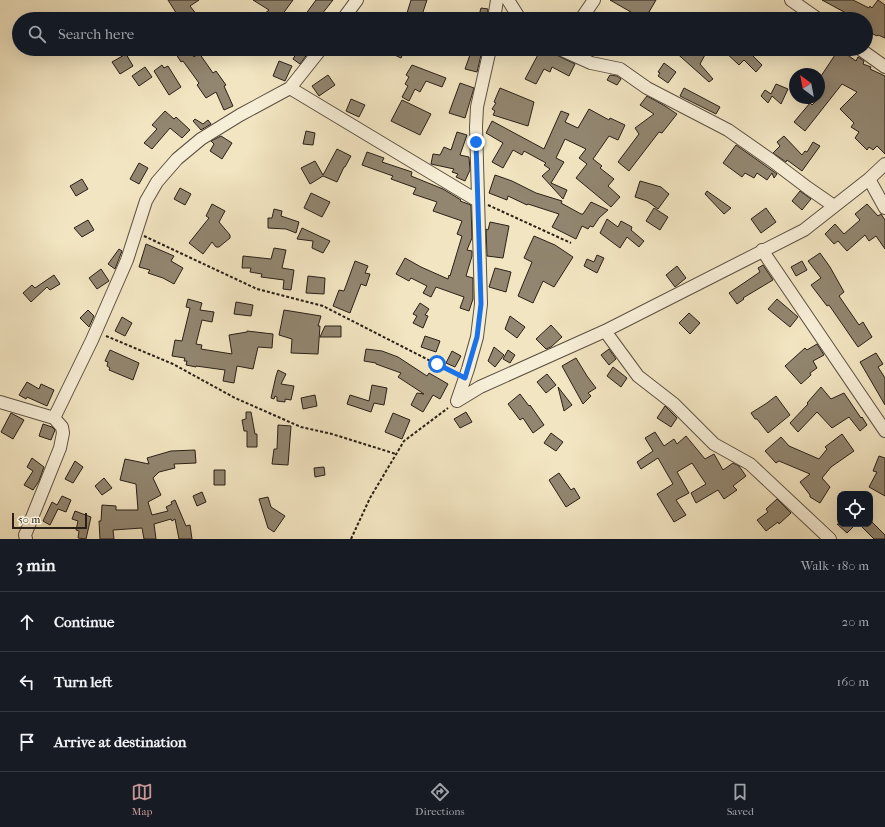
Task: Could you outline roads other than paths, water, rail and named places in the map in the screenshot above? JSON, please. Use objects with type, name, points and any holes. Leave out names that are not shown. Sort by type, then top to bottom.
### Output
[{"type":"street","points":[[348,12],[357,0]]},
{"type":"street","points":[[495,12],[497,0]]},
{"type":"street","points":[[508,0],[516,12]]},
{"type":"street","points":[[586,12],[594,0]]},
{"type":"street","points":[[791,0],[808,12]]},
{"type":"street","points":[[54,418],[127,260],[146,201],[157,182],[177,159],[201,139],[240,115],[290,88],[315,56]]},
{"type":"street","points":[[488,56],[477,107],[481,304],[477,337],[457,401],[480,387],[605,331],[804,230],[869,179],[885,164]]},
{"type":"street","points":[[575,56],[590,63],[620,69],[646,88],[728,130],[772,160],[834,206]]},
{"type":"street","points":[[870,56],[885,67]]},
{"type":"street","points":[[290,88],[478,201]]},
{"type":"street","points":[[869,179],[885,208]]},
{"type":"street","points":[[762,250],[885,431]]},
{"type":"street","points":[[605,331],[638,376],[674,404],[714,444],[750,464],[830,539]]},
{"type":"street","points":[[0,402],[54,418],[62,427],[63,433],[60,448],[25,535],[26,539]]}]
